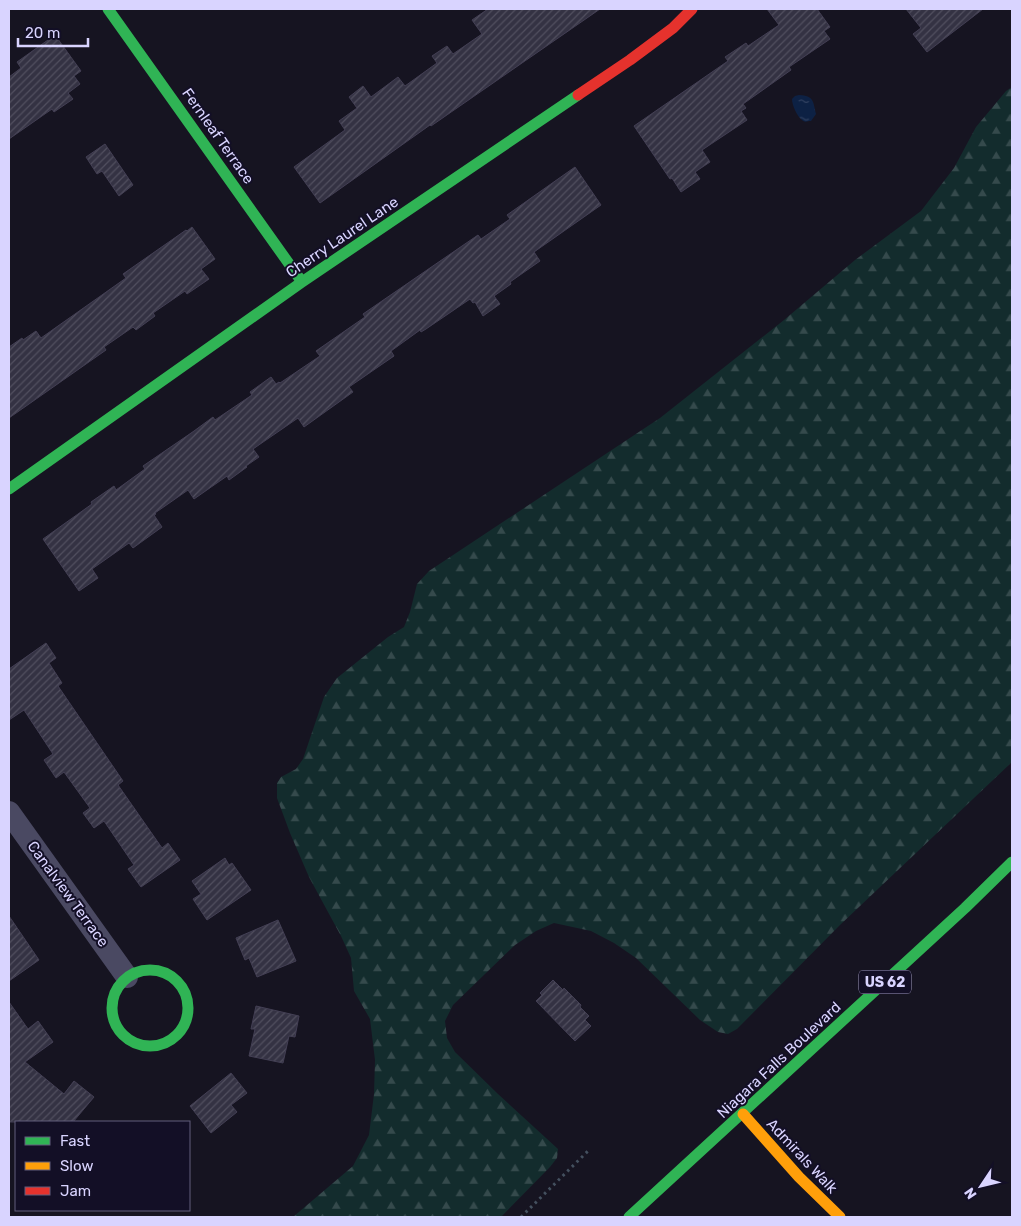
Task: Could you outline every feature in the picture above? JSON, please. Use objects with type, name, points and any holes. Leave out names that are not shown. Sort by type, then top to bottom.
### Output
[{"type":"street","name":"Fernleaf Terrace","points":[[108,9],[302,282]]},
{"type":"street","name":"Cherry Laurel Lane","points":[[9,489],[302,282],[630,60],[673,28],[692,9]]},
{"type":"street","name":"Canalview Terrace","points":[[9,812],[127,977]]},
{"type":"street","name":"Niagara Falls Boulevard","points":[[630,1217],[950,922],[1012,862]]},
{"type":"street","points":[[151,970],[164,972],[180,984],[187,1002],[187,1014],[182,1027],[174,1037],[157,1045],[144,1046],[127,1038],[119,1030],[113,1019],[111,1008],[116,990],[127,977],[139,971],[151,970]]},
{"type":"street","name":"Admirals Walk","points":[[743,1114],[799,1177],[840,1217]]},
{"type":"path","points":[[521,1217],[588,1150]]},
{"type":"green space","points":[[1012,87],[1012,762],[840,925],[737,1029],[728,1034],[718,1032],[700,1020],[636,958],[614,943],[591,931],[554,923],[536,931],[515,945],[453,1005],[445,1021],[447,1038],[455,1052],[558,1149],[557,1158],[550,1167],[501,1217],[293,1217],[353,1166],[369,1135],[374,1094],[375,1060],[370,1019],[354,991],[351,958],[309,877],[277,798],[277,783],[281,777],[296,769],[303,759],[324,697],[337,678],[388,637],[404,627],[417,584],[429,571],[660,418],[784,320],[855,260],[921,211],[954,168],[976,127],[1006,91]]},
{"type":"water","points":[[799,95],[812,100],[816,114],[811,121],[803,121],[795,110],[792,99]]},
{"type":"building","points":[[488,9],[600,9],[320,203],[294,167],[345,130],[339,121],[357,108],[349,97],[363,86],[371,97],[398,77],[405,86],[437,63],[432,56],[447,46],[453,54],[482,34],[472,20]]},
{"type":"building","points":[[767,9],[817,9],[830,27],[824,31],[830,39],[789,67],[791,70],[743,104],[746,108],[741,111],[747,120],[702,150],[710,162],[695,172],[700,179],[681,192],[634,126],[728,61],[725,57],[746,43],[748,46],[779,25]]},
{"type":"building","points":[[906,9],[983,9],[927,52],[913,34],[921,28]]},
{"type":"building","points":[[55,35],[81,71],[74,76],[80,84],[68,93],[73,99],[54,112],[52,109],[9,139],[9,77],[21,68],[17,62]]},
{"type":"building","points":[[105,144],[133,185],[119,196],[102,171],[97,174],[86,157]]},
{"type":"building","points":[[575,167],[601,205],[534,252],[540,261],[494,296],[500,304],[483,316],[475,302],[473,303],[470,299],[426,329],[421,332],[420,330],[391,351],[394,356],[349,387],[353,392],[304,427],[298,418],[253,449],[259,457],[229,480],[227,476],[194,499],[188,490],[155,513],[154,515],[162,527],[133,548],[129,543],[92,569],[98,578],[79,591],[43,539],[114,486],[116,490],[145,469],[143,466],[213,417],[215,420],[252,395],[250,392],[271,377],[276,384],[280,383],[320,356],[316,351],[365,317],[363,314],[478,235],[481,239],[510,219],[507,215]]},
{"type":"building","points":[[192,227],[215,259],[201,269],[209,279],[187,294],[185,291],[153,313],[155,316],[136,330],[133,327],[104,347],[106,350],[9,418],[9,347],[36,331],[41,338],[126,278],[123,274]]},
{"type":"building","points":[[46,643],[56,658],[49,663],[62,683],[58,686],[123,781],[118,785],[162,848],[168,843],[180,860],[141,887],[128,869],[134,865],[104,821],[94,828],[83,813],[90,808],[64,772],[56,778],[44,760],[53,754],[24,710],[9,720],[9,669]]},
{"type":"building","points":[[225,858],[229,865],[232,863],[251,890],[207,920],[193,899],[201,894],[192,881]]},
{"type":"building","points":[[9,916],[39,960],[9,981]]},
{"type":"building","points":[[278,920],[296,961],[257,977],[249,958],[245,960],[236,938]]},
{"type":"building","points":[[553,980],[581,1005],[580,1007],[589,1016],[585,1020],[591,1026],[575,1041],[536,1001],[542,995],[540,993]]},
{"type":"building","points":[[9,1002],[28,1029],[38,1021],[53,1042],[25,1062],[64,1094],[74,1081],[94,1097],[74,1121],[9,1122]]},
{"type":"building","points":[[256,1006],[299,1016],[295,1037],[289,1036],[283,1063],[249,1056],[255,1029],[251,1029]]},
{"type":"building","points":[[231,1073],[247,1093],[231,1105],[237,1112],[211,1133],[190,1106]]},
{"type":"traffic: fast","points":[[108,9],[302,282]]},
{"type":"traffic: fast","points":[[9,489],[302,282],[578,95]]},
{"type":"traffic: fast","points":[[629,1217],[965,908],[1012,862]]},
{"type":"traffic: fast","points":[[150,970],[165,973],[177,981],[185,993],[188,1008],[185,1023],[177,1035],[165,1043],[150,1046],[135,1043],[123,1035],[115,1023],[112,1008],[115,993],[123,981],[135,973],[150,970]]},
{"type":"traffic: slow","points":[[743,1114],[799,1177],[840,1217]]},
{"type":"traffic: jam","points":[[578,95],[673,28],[692,9]]}]
